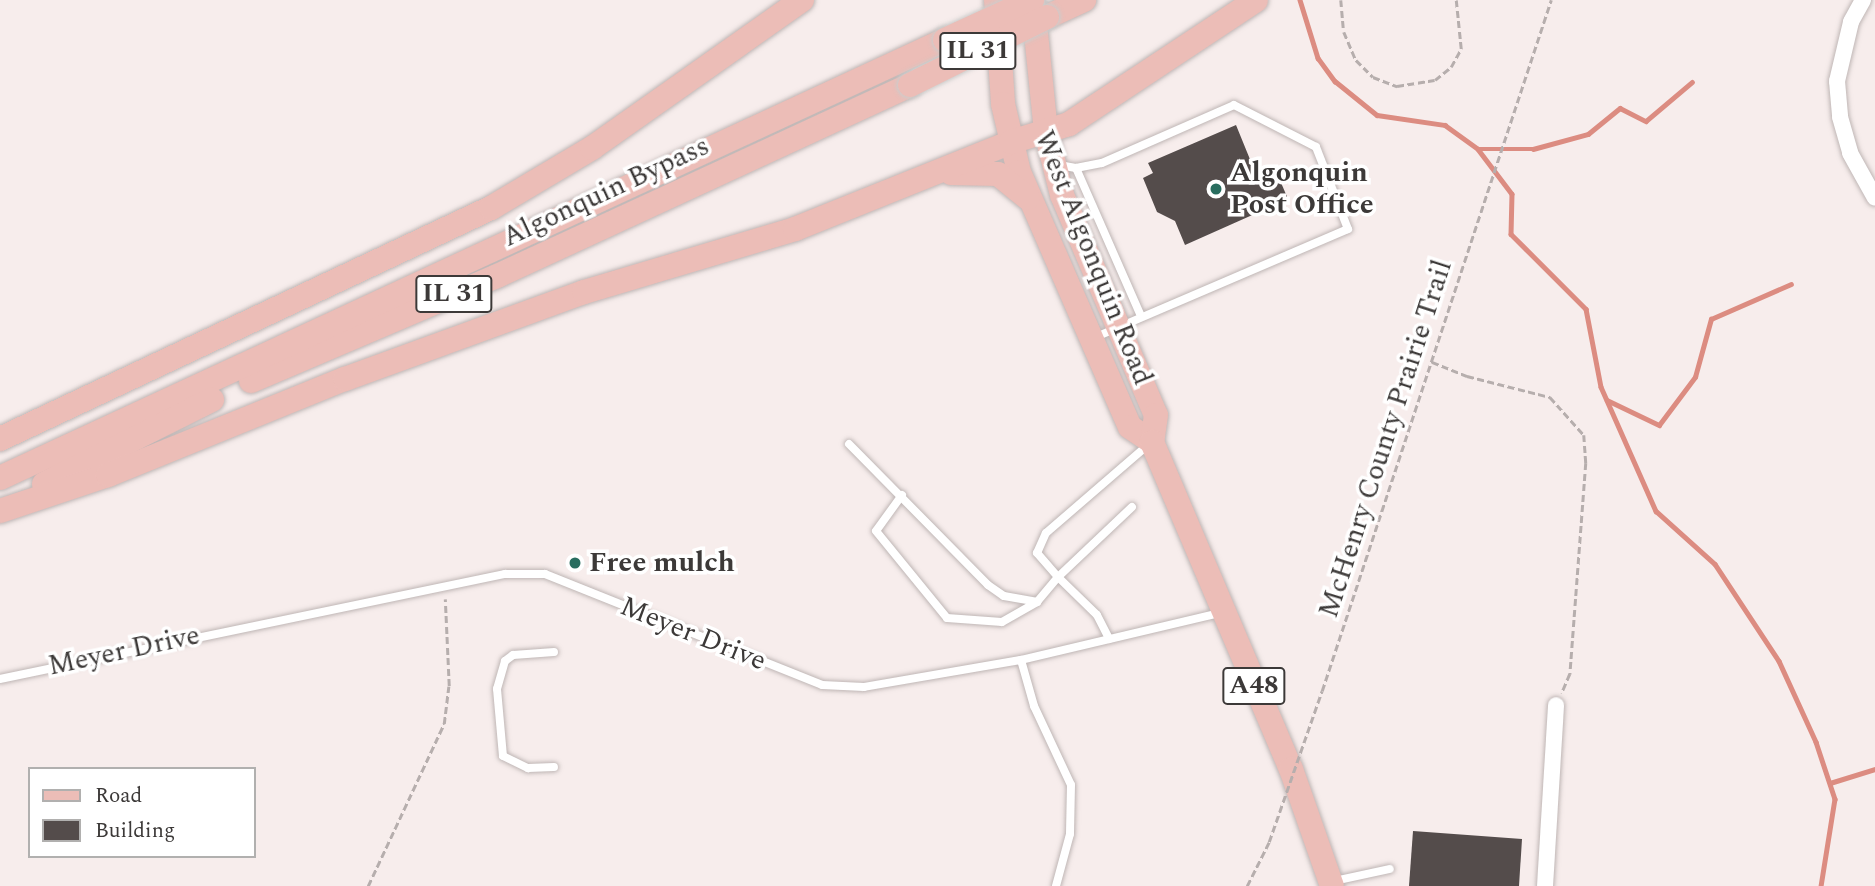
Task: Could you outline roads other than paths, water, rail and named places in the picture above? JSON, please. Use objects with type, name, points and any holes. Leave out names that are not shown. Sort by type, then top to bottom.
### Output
[{"type":"main road","points":[[627,123],[662,88],[775,0]]},
{"type":"main road","points":[[0,439],[491,208],[554,173],[802,0]]},
{"type":"main road","name":"West Algonquin Road","points":[[996,0],[998,64],[1011,142],[1031,201],[1130,427],[1152,442]]},
{"type":"main road","name":"Algonquin Bypass","points":[[0,478],[904,59],[1037,6],[1084,0]]},
{"type":"main road","points":[[0,509],[108,475],[345,379],[521,315],[795,229],[1011,142],[1069,124],[1256,0]]},
{"type":"main road","name":"West Algonquin Road","points":[[1037,6],[1046,132],[1065,166],[1081,246],[1156,415],[1152,442],[1291,769],[1331,884]]},
{"type":"main road","name":"Algonquin Bypass","points":[[0,509],[264,375],[497,276],[910,85],[1037,6]]},
{"type":"main road","points":[[926,177],[971,171],[998,174],[1031,201]]},
{"type":"street","points":[[1863,0],[1843,48],[1839,105],[1850,153],[1875,198]]},
{"type":"street","points":[[1545,886],[1556,705]]},
{"type":"lane","points":[[1090,340],[1348,229],[1316,147],[1234,105],[1102,163],[1065,166],[1141,316]]},
{"type":"lane","points":[[1109,639],[1097,615],[1058,578],[1037,553],[1046,533],[1152,442]]},
{"type":"lane","points":[[849,444],[988,585],[1004,596],[1037,602]]},
{"type":"lane","points":[[902,495],[876,531],[880,542],[947,618],[1002,622],[1037,602],[1058,578],[1132,508]]},
{"type":"lane","name":"Meyer Drive","points":[[0,679],[505,574],[545,574],[822,685],[864,688],[1020,660],[1223,612]]},
{"type":"lane","points":[[554,652],[513,655],[505,661],[497,689],[503,756],[528,768],[554,767]]},
{"type":"lane","points":[[1020,660],[1034,706],[1071,785],[1070,834],[1056,886]]},
{"type":"lane","points":[[1331,884],[1390,869]]},
{"type":"waterway","points":[[1300,0],[1318,58],[1335,81],[1377,115],[1445,125],[1478,149],[1512,194],[1511,234],[1586,309],[1601,387],[1656,511],[1715,564],[1779,661],[1816,742],[1835,799],[1821,886]]},
{"type":"waterway","points":[[1478,149],[1533,149],[1588,134],[1620,108],[1646,121],[1692,82]]},
{"type":"waterway","points":[[1607,400],[1659,425],[1695,377],[1711,319],[1791,284]]},
{"type":"waterway","points":[[1830,783],[1875,769]]},
{"type":"place","name":"Algonquin Post Office","points":[[1216,189]]},
{"type":"place","name":"Free mulch","points":[[575,563]]}]
